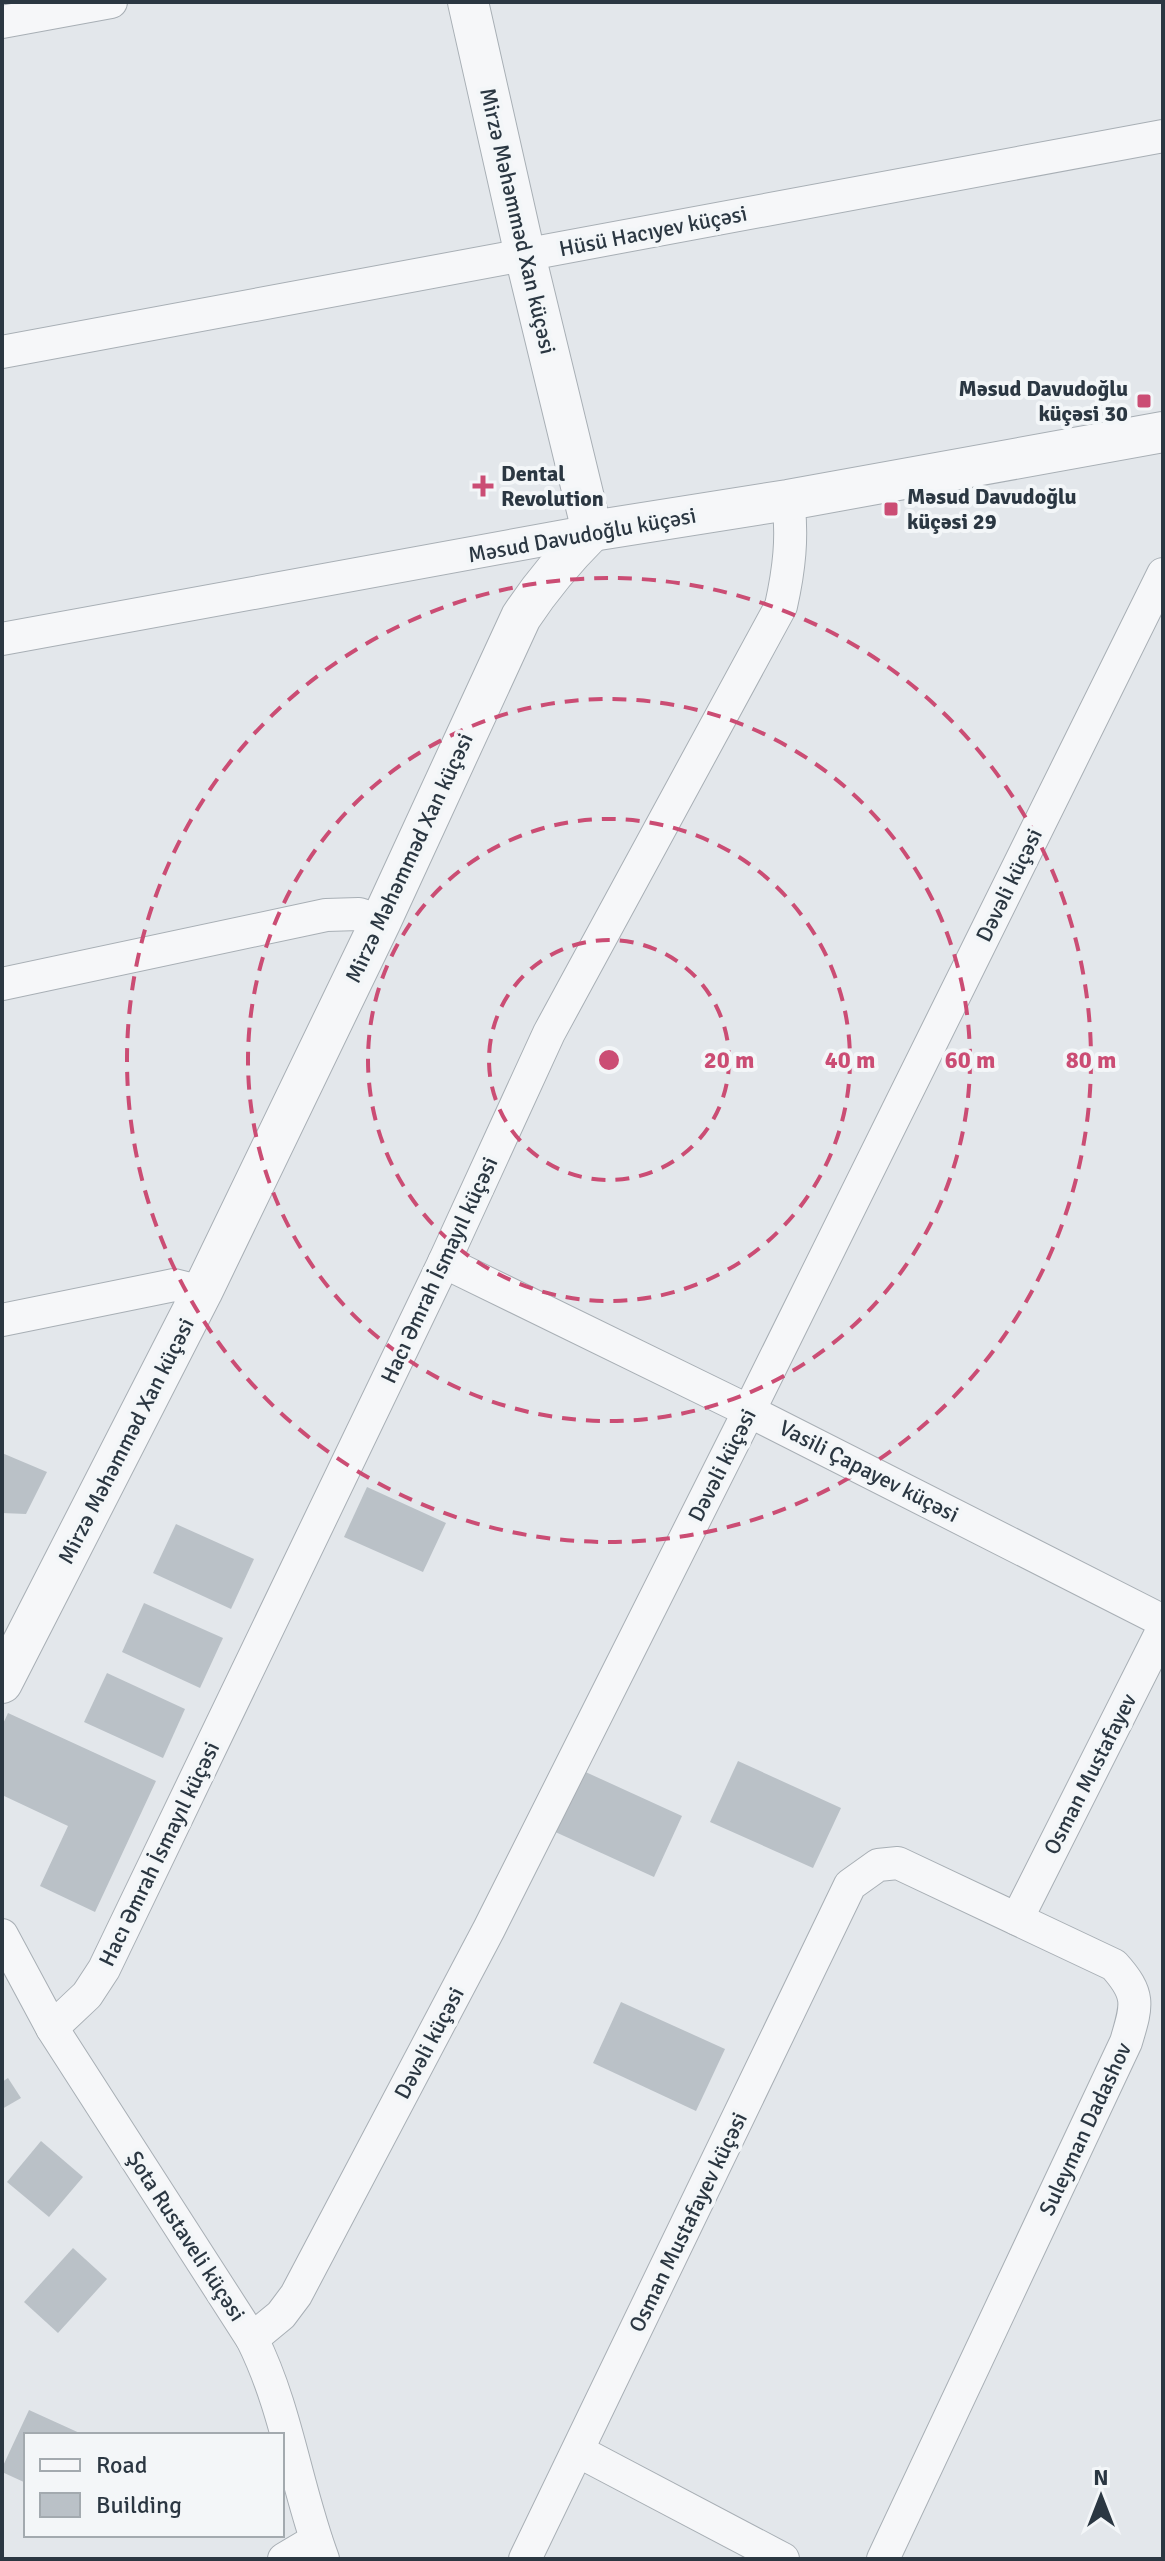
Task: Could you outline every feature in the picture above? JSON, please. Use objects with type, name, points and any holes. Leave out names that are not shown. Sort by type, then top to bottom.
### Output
[{"type":"street","points":[[2,22],[111,2]]},
{"type":"street","name":"Mirzə Məhəmməd Xan küçəsi","points":[[2,1683],[202,1292],[381,921],[521,617],[559,565],[592,531],[468,2]]},
{"type":"street","name":"Hüsü Hacıyev küçəsi","points":[[2,352],[1163,136]]},
{"type":"street","name":"Məsud Davudoğlu küçəsi","points":[[2,639],[592,531],[788,500],[1163,432]]},
{"type":"street","name":"Hacı Əmrah İsmayıl küçəsi","points":[[52,2028],[87,1995],[104,1969],[444,1262],[549,1033],[781,606],[789,573],[792,527],[788,500]]},
{"type":"street","name":"Dəvəli küçəsi","points":[[252,2339],[281,2315],[296,2295],[489,1929],[1163,574]]},
{"type":"street","points":[[2,984],[326,915],[359,914],[381,921]]},
{"type":"street","name":"Vasili Çapayev küçəsi","points":[[444,1262],[749,1411],[1163,1621]]},
{"type":"street","points":[[2,1320],[174,1285],[202,1292]]},
{"type":"street","name":"Osman Mustafayev","points":[[1017,1919],[1163,1629]]},
{"type":"street","name":"Suleyman Dadashov","points":[[850,1885],[878,1865],[898,1863],[1114,1965],[1130,1983],[1136,2009],[1126,2042],[883,2559]]},
{"type":"street","name":"Osman Mustafayev küçəsi","points":[[525,2559],[850,1885]]},
{"type":"street","name":"Şota Rustaveli küçəsi","points":[[2,1935],[52,2028],[252,2339],[266,2366],[320,2550]]},
{"type":"street","points":[[578,2451],[783,2559]]},
{"type":"street","points":[[284,2559],[320,2550]]},
{"type":"building","points":[[2,1453],[47,1472],[26,1514],[2,1513]]},
{"type":"building","points":[[367,1487],[446,1523],[423,1572],[344,1537]]},
{"type":"building","points":[[176,1524],[254,1559],[231,1609],[153,1573]]},
{"type":"building","points":[[144,1603],[223,1638],[200,1688],[122,1652]]},
{"type":"building","points":[[107,1673],[185,1709],[163,1758],[84,1722]]},
{"type":"building","points":[[8,1713],[156,1781],[95,1912],[40,1886],[68,1826],[2,1795],[2,1726]]},
{"type":"building","points":[[738,1761],[841,1808],[813,1868],[710,1822]]},
{"type":"building","points":[[579,1769],[682,1816],[654,1877],[551,1830]]},
{"type":"building","points":[[621,2002],[725,2049],[696,2111],[593,2063]]},
{"type":"building","points":[[8,2078],[21,2098],[2,2109],[2,2082]]},
{"type":"building","points":[[41,2141],[83,2177],[49,2217],[7,2182]]},
{"type":"building","points":[[73,2248],[107,2279],[58,2333],[24,2302]]},
{"type":"building","points":[[29,2410],[80,2433],[24,2433],[24,2482],[2,2472]]},
{"type":"place","name":"Məsud Davudoğlu küçəsi 30","points":[[1144,401]]},
{"type":"place","name":"Dental Revolution","points":[[483,486]]},
{"type":"place","name":"Məsud Davudoğlu küçəsi 29","points":[[891,509]]}]
